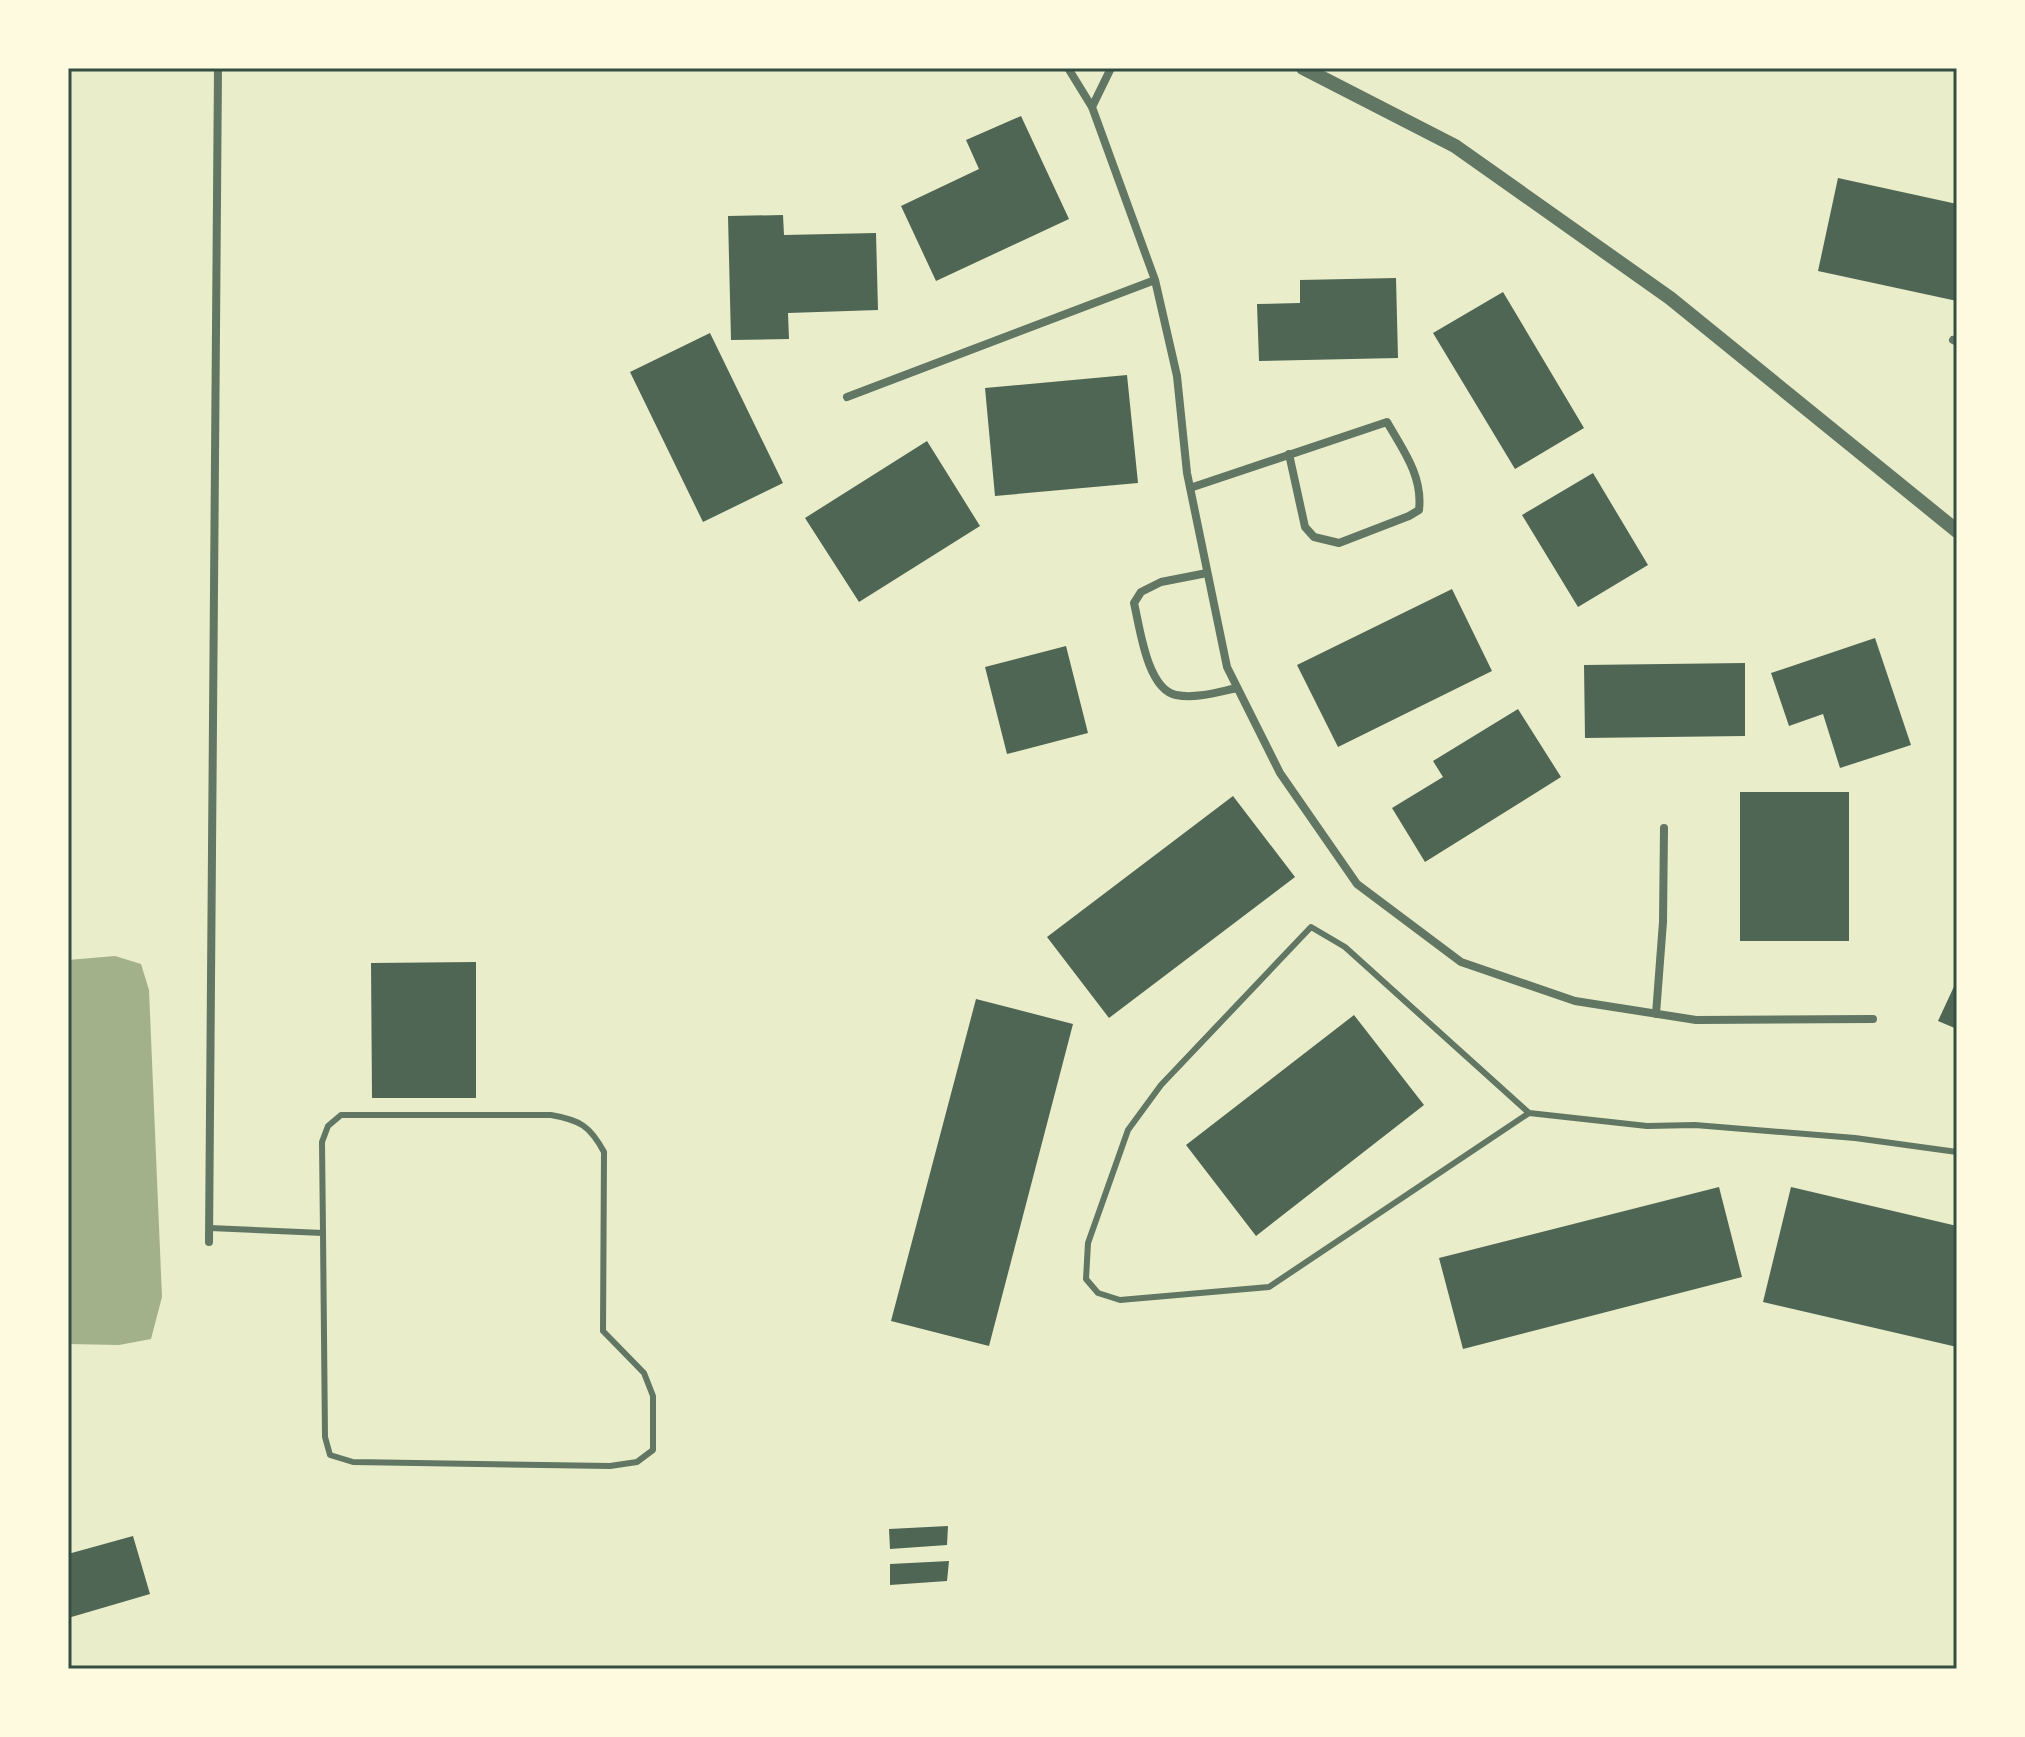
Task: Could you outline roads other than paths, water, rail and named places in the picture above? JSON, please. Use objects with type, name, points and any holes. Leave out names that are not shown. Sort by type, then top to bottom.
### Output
[{"type":"street","points":[[209,1242],[218,68]]},
{"type":"street","points":[[1068,68],[1092,107],[1155,280],[1177,376],[1190,488],[1227,667],[1280,773],[1357,884],[1461,962],[1575,1001],[1696,1020],[1873,1019]]},
{"type":"street","points":[[1092,107],[1111,68]]},
{"type":"street","points":[[1303,68],[1455,146],[1645,280],[1957,531]]},
{"type":"street","points":[[847,397],[1155,280]]},
{"type":"street","points":[[1190,488],[1289,454],[1387,422],[1417,477],[1421,495],[1419,510],[1339,543],[1314,537],[1305,527],[1289,454]]},
{"type":"street","points":[[1207,573],[1161,582],[1141,592],[1134,603],[1152,672],[1162,689],[1175,695],[1201,696],[1237,688]]},
{"type":"street","points":[[1656,1014],[1663,922],[1664,828]]},
{"type":"lane","points":[[1529,1113],[1269,1287],[1120,1300],[1098,1293],[1086,1279],[1088,1243],[1128,1130],[1161,1085],[1311,927],[1345,947],[1529,1113],[1647,1126],[1695,1125],[1855,1138],[1957,1152]]},
{"type":"lane","points":[[341,1115],[551,1115],[573,1119],[595,1134],[604,1152],[603,1331],[644,1373],[653,1396],[653,1450],[637,1462],[610,1466],[353,1462],[330,1455],[325,1437],[323,1233],[322,1142],[328,1126],[341,1115]]},
{"type":"lane","points":[[210,1228],[323,1233]]}]
